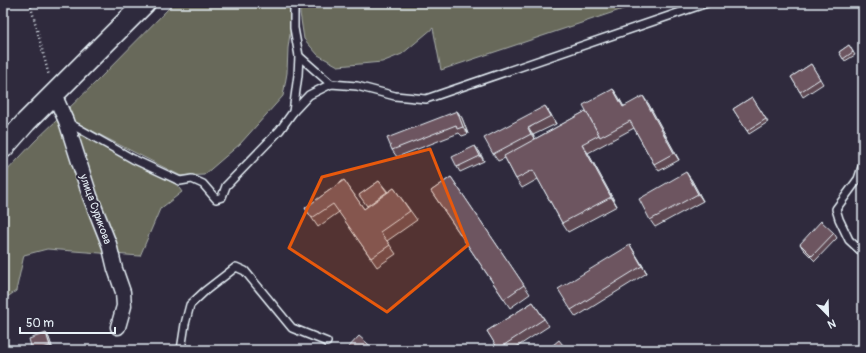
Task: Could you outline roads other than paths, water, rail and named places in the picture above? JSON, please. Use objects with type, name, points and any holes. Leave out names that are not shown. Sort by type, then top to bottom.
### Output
[{"type":"street","points":[[3,148],[26,122],[145,3]]},
{"type":"street","name":"улица Сурикова","points":[[54,94],[66,120],[90,196],[109,244],[115,269],[123,292],[124,306],[118,327]]},
{"type":"lane","points":[[293,112],[299,56],[294,28],[294,3]]},
{"type":"lane","points":[[66,120],[133,159],[180,181],[192,179],[203,184],[216,199],[222,197],[226,186],[280,130],[293,112],[309,95],[331,84],[358,86],[395,96],[426,99],[707,3]]},
{"type":"lane","points":[[299,56],[331,84]]},
{"type":"lane","points":[[863,164],[858,179],[836,210],[839,220],[849,240],[863,253]]},
{"type":"lane","points":[[181,350],[190,305],[205,291],[236,267],[245,271],[292,328],[327,342]]}]
